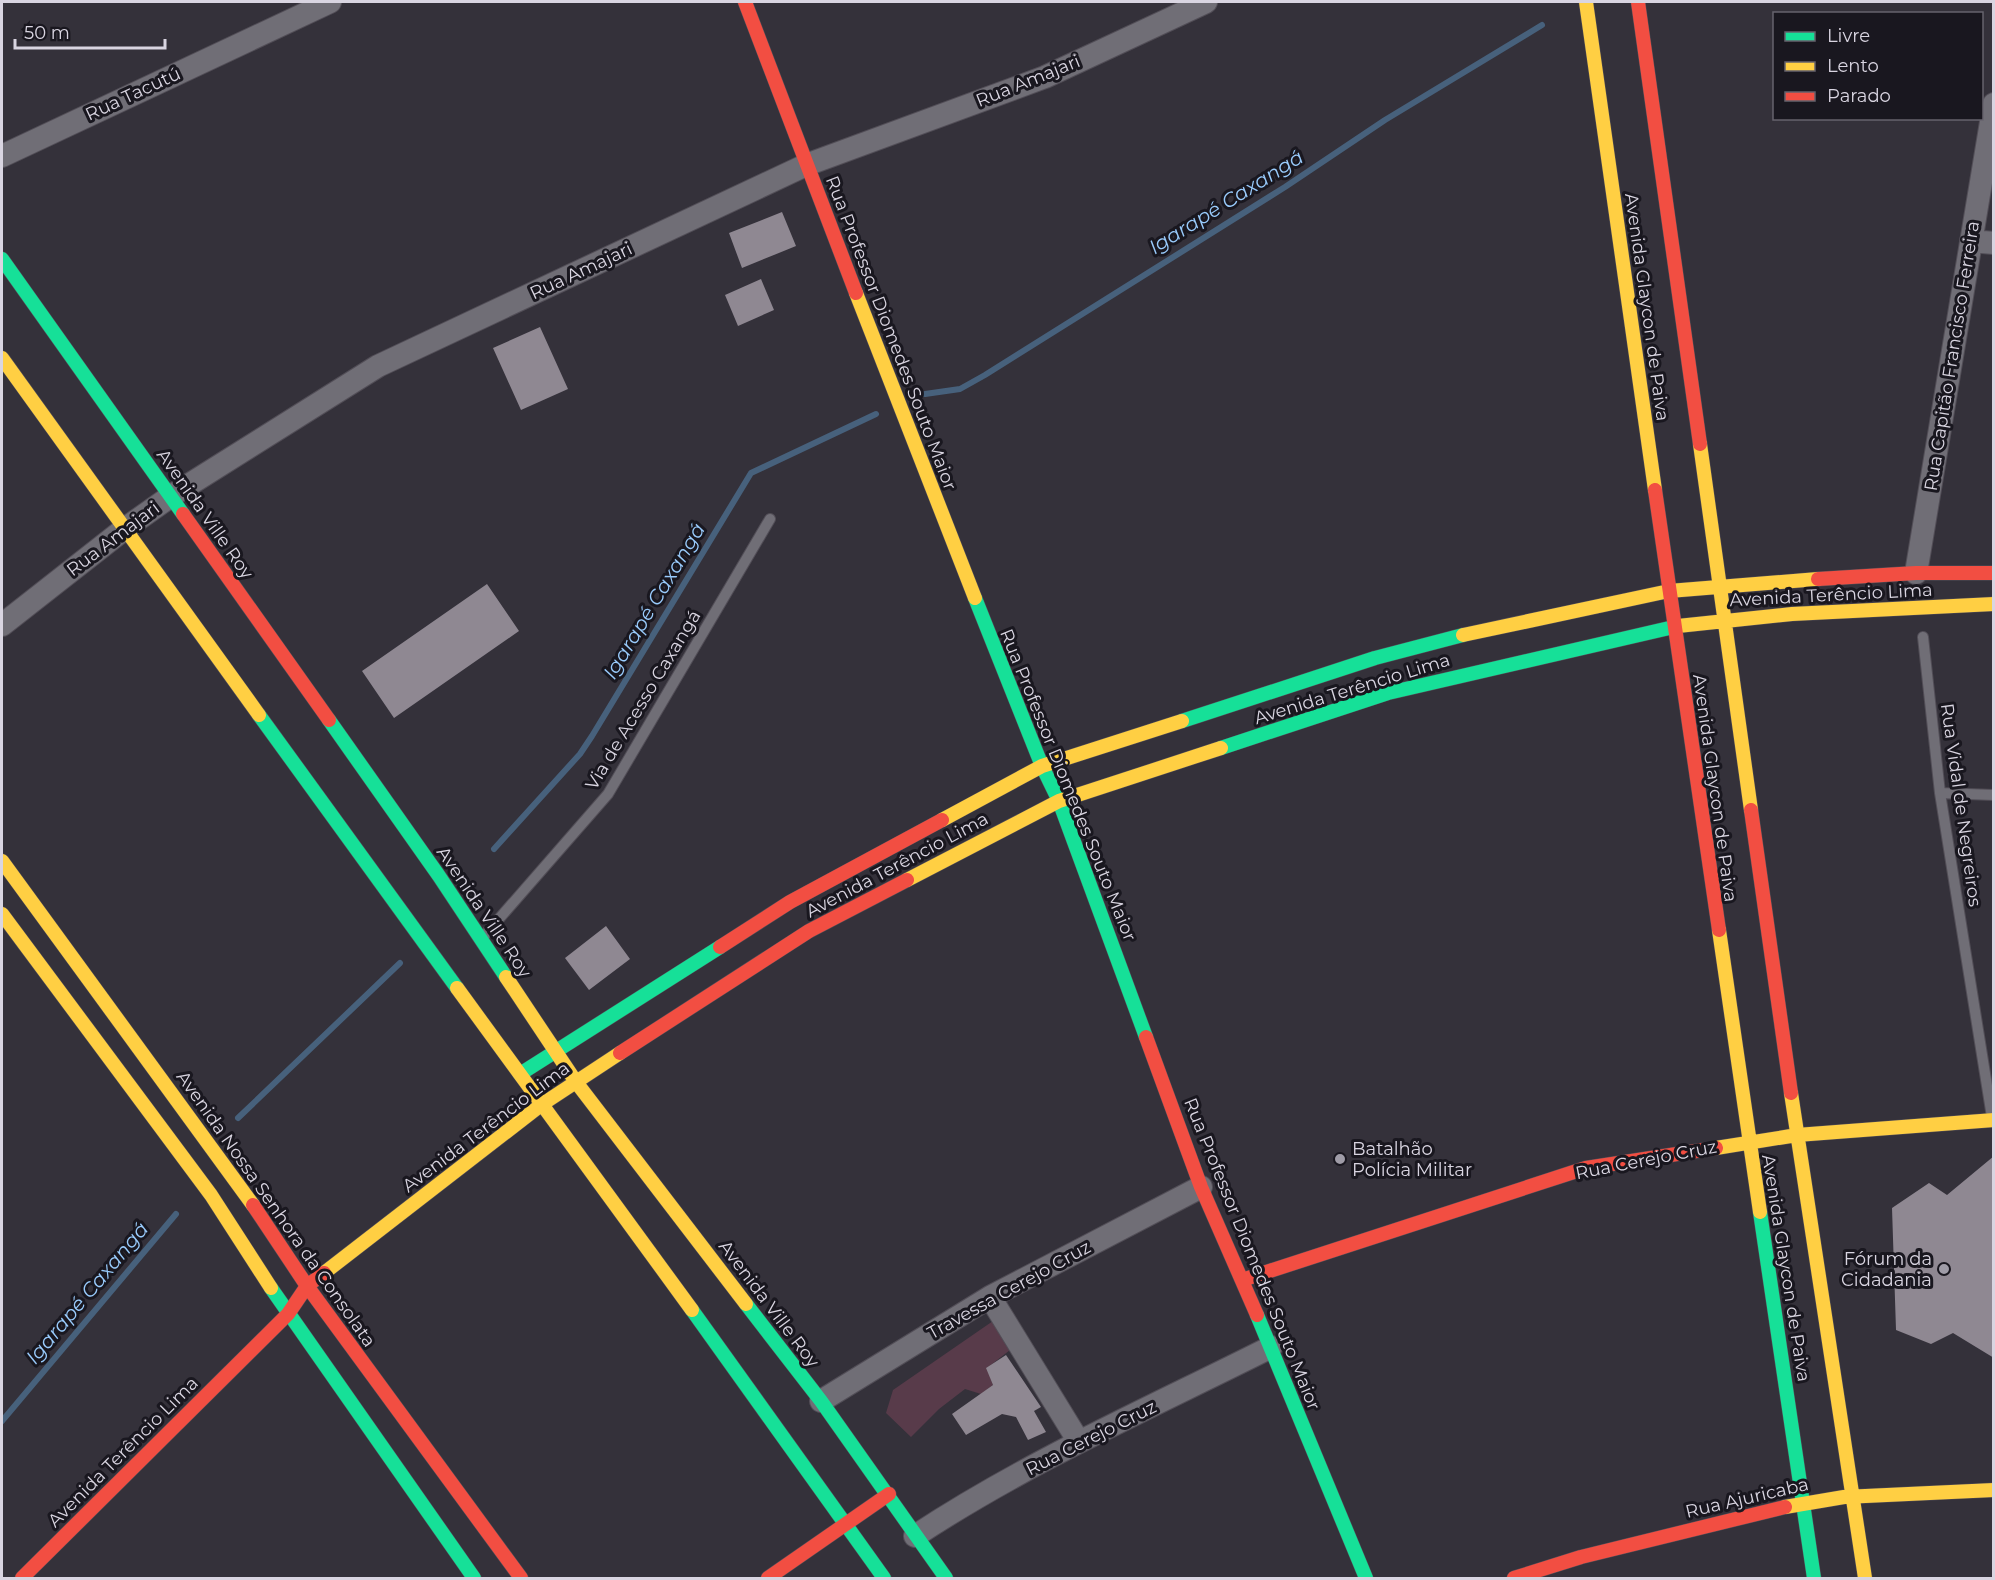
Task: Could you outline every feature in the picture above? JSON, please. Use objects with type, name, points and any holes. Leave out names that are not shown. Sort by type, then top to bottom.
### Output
[{"type":"main road","name":"Rua Professor Diomedes Souto Maior","points":[[745,2],[905,423],[1042,766],[1059,801],[1201,1187],[1271,1347],[1366,1578]]},
{"type":"main road","name":"Avenida Glaycon de Paiva","points":[[1586,2],[1748,1141],[1814,1578]]},
{"type":"main road","name":"Avenida Glaycon de Paiva","points":[[1638,2],[1797,1135],[1864,1578]]},
{"type":"main road","name":"Avenida Ville Roy","points":[[2,259],[439,876],[477,936],[557,1049],[576,1082],[820,1401],[889,1494],[915,1536],[946,1578]]},
{"type":"main road","points":[[2,358],[123,530],[782,1432],[845,1526],[884,1578]]},
{"type":"main road","name":"Avenida Terêncio Lima","points":[[520,1074],[790,902],[1042,766],[1375,658],[1456,637],[1669,591],[1719,585],[1916,573],[1994,573]]},
{"type":"main road","name":"Avenida Terêncio Lima","points":[[22,1578],[288,1314],[307,1286],[541,1104],[809,931],[1059,801],[1388,693],[1461,665],[1674,626],[1725,619],[1994,604]]},
{"type":"main road","points":[[1456,637],[1461,665]]},
{"type":"main road","name":"Avenida Nossa Senhora da Consolata","points":[[2,861],[231,1172],[307,1286],[521,1578]]},
{"type":"main road","points":[[2,914],[211,1195],[288,1314],[474,1578]]},
{"type":"main road","name":"Rua Cerejo Cruz","points":[[1242,1280],[1586,1168],[1797,1135],[1993,1120]]},
{"type":"main road","name":"Rua Ajuricaba","points":[[1514,1578],[1581,1557],[1803,1502],[1851,1497],[1994,1490]]},
{"type":"main road","points":[[768,1578],[889,1494]]},
{"type":"street","name":"Rua Tacutú","points":[[2,156],[330,2]]},
{"type":"street","name":"Rua Amajari","points":[[2,625],[123,530],[171,496],[378,366],[806,165],[1045,77],[1206,2]]},
{"type":"street","name":"Rua Capitão Francisco Ferreira","points":[[1916,573],[1982,242],[1994,104]]},
{"type":"street","name":"Travessa Cerejo Cruz","points":[[820,1401],[990,1297],[1201,1187]]},
{"type":"street","points":[[990,1297],[1079,1442]]},
{"type":"street","name":"Rua Cerejo Cruz","points":[[915,1536],[946,1516],[1079,1442],[1271,1347]]},
{"type":"lane","name":"Via de Acesso Caxangá","points":[[477,936],[608,794],[770,519]]},
{"type":"lane","name":"Rua Vidal de Negreiros","points":[[1923,637],[1940,793],[1993,1120]]},
{"type":"lane","points":[[1940,793],[1994,795]]},
{"type":"shaded area","points":[[993,1321],[1010,1350],[987,1368],[993,1385],[981,1394],[965,1389],[939,1409],[911,1437],[886,1413],[893,1390]]},
{"type":"building","points":[[782,212],[796,246],[742,268],[729,233]]},
{"type":"building","points":[[761,279],[774,310],[738,326],[725,295]]},
{"type":"building","points":[[540,327],[568,389],[521,410],[493,348]]},
{"type":"building","points":[[487,584],[519,631],[394,718],[362,671]]},
{"type":"building","points":[[606,926],[630,959],[589,990],[565,958]]},
{"type":"building","name":"Fórum da Cidadania","points":[[1994,1156],[1994,1358],[1953,1333],[1931,1344],[1896,1330],[1892,1208],[1929,1183],[1947,1195]]},
{"type":"building","points":[[1006,1355],[1041,1407],[1034,1411],[1046,1432],[1028,1440],[1016,1417],[1002,1414],[966,1435],[952,1414],[993,1385],[986,1368]]},
{"type":"waterway","name":"Igarapé Caxangá","points":[[925,394],[960,389],[985,375],[1285,187],[1385,120],[1542,25]]},
{"type":"waterway","name":"Igarapé Caxangá","points":[[494,849],[580,754],[751,473],[876,414]]},
{"type":"waterway","name":"Igarapé Caxangá","points":[[238,1118],[400,963]]},
{"type":"waterway","name":"Igarapé Caxangá","points":[[2,1421],[176,1214]]},
{"type":"traffic: fast","points":[[2,259],[183,514]]},
{"type":"traffic: fast","points":[[975,598],[1042,766],[1059,801],[1146,1037]]},
{"type":"traffic: fast","points":[[1221,748],[1388,693],[1678,626]]},
{"type":"traffic: fast","points":[[1182,721],[1375,658],[1463,635]]},
{"type":"traffic: fast","points":[[259,715],[457,988]]},
{"type":"traffic: fast","points":[[329,720],[439,876],[506,977]]},
{"type":"traffic: fast","points":[[520,1074],[720,947]]},
{"type":"traffic: fast","points":[[1760,1212],[1814,1578]]},
{"type":"traffic: fast","points":[[271,1288],[474,1578]]},
{"type":"traffic: fast","points":[[746,1304],[821,1401],[946,1578]]},
{"type":"traffic: fast","points":[[692,1310],[884,1578]]},
{"type":"traffic: fast","points":[[1257,1315],[1366,1578]]},
{"type":"traffic: slow","points":[[1586,2],[1655,490]]},
{"type":"traffic: slow","points":[[856,293],[975,598]]},
{"type":"traffic: slow","points":[[2,358],[259,715]]},
{"type":"traffic: slow","points":[[1700,444],[1751,810]]},
{"type":"traffic: slow","points":[[1463,635],[1669,591],[1818,579]]},
{"type":"traffic: slow","points":[[1678,626],[1792,614],[1994,604]]},
{"type":"traffic: slow","points":[[942,820],[1042,766],[1182,721]]},
{"type":"traffic: slow","points":[[907,880],[1059,801],[1221,748]]},
{"type":"traffic: slow","points":[[2,861],[253,1205]]},
{"type":"traffic: slow","points":[[2,914],[211,1195],[271,1288]]},
{"type":"traffic: slow","points":[[1719,930],[1760,1212]]},
{"type":"traffic: slow","points":[[506,977],[576,1082],[746,1304]]},
{"type":"traffic: slow","points":[[457,988],[692,1310]]},
{"type":"traffic: slow","points":[[324,1273],[541,1105],[620,1053]]},
{"type":"traffic: slow","points":[[1791,1093],[1865,1578]]},
{"type":"traffic: slow","points":[[1716,1148],[1797,1135],[1994,1120]]},
{"type":"traffic: slow","points":[[1785,1507],[1844,1497],[1994,1490]]},
{"type":"traffic: jam","points":[[745,2],[856,293]]},
{"type":"traffic: jam","points":[[1638,2],[1700,444]]},
{"type":"traffic: jam","points":[[1655,490],[1719,930]]},
{"type":"traffic: jam","points":[[183,514],[329,720]]},
{"type":"traffic: jam","points":[[1818,579],[1916,573],[1994,573]]},
{"type":"traffic: jam","points":[[1751,810],[1791,1093]]},
{"type":"traffic: jam","points":[[720,947],[790,902],[942,820]]},
{"type":"traffic: jam","points":[[620,1053],[809,931],[907,880]]},
{"type":"traffic: jam","points":[[1146,1037],[1201,1187],[1257,1315]]},
{"type":"traffic: jam","points":[[1242,1280],[1586,1168],[1716,1148]]},
{"type":"traffic: jam","points":[[253,1205],[307,1286],[521,1578]]},
{"type":"traffic: jam","points":[[22,1578],[288,1314],[307,1286],[324,1273]]},
{"type":"traffic: jam","points":[[768,1578],[889,1494]]},
{"type":"traffic: jam","points":[[1514,1578],[1581,1557],[1785,1507]]},
{"type":"place","name":"Batalhão Polícia Militar","points":[[1340,1159]]},
{"type":"place","name":"Fórum da Cidadania","points":[[1944,1269]]}]
